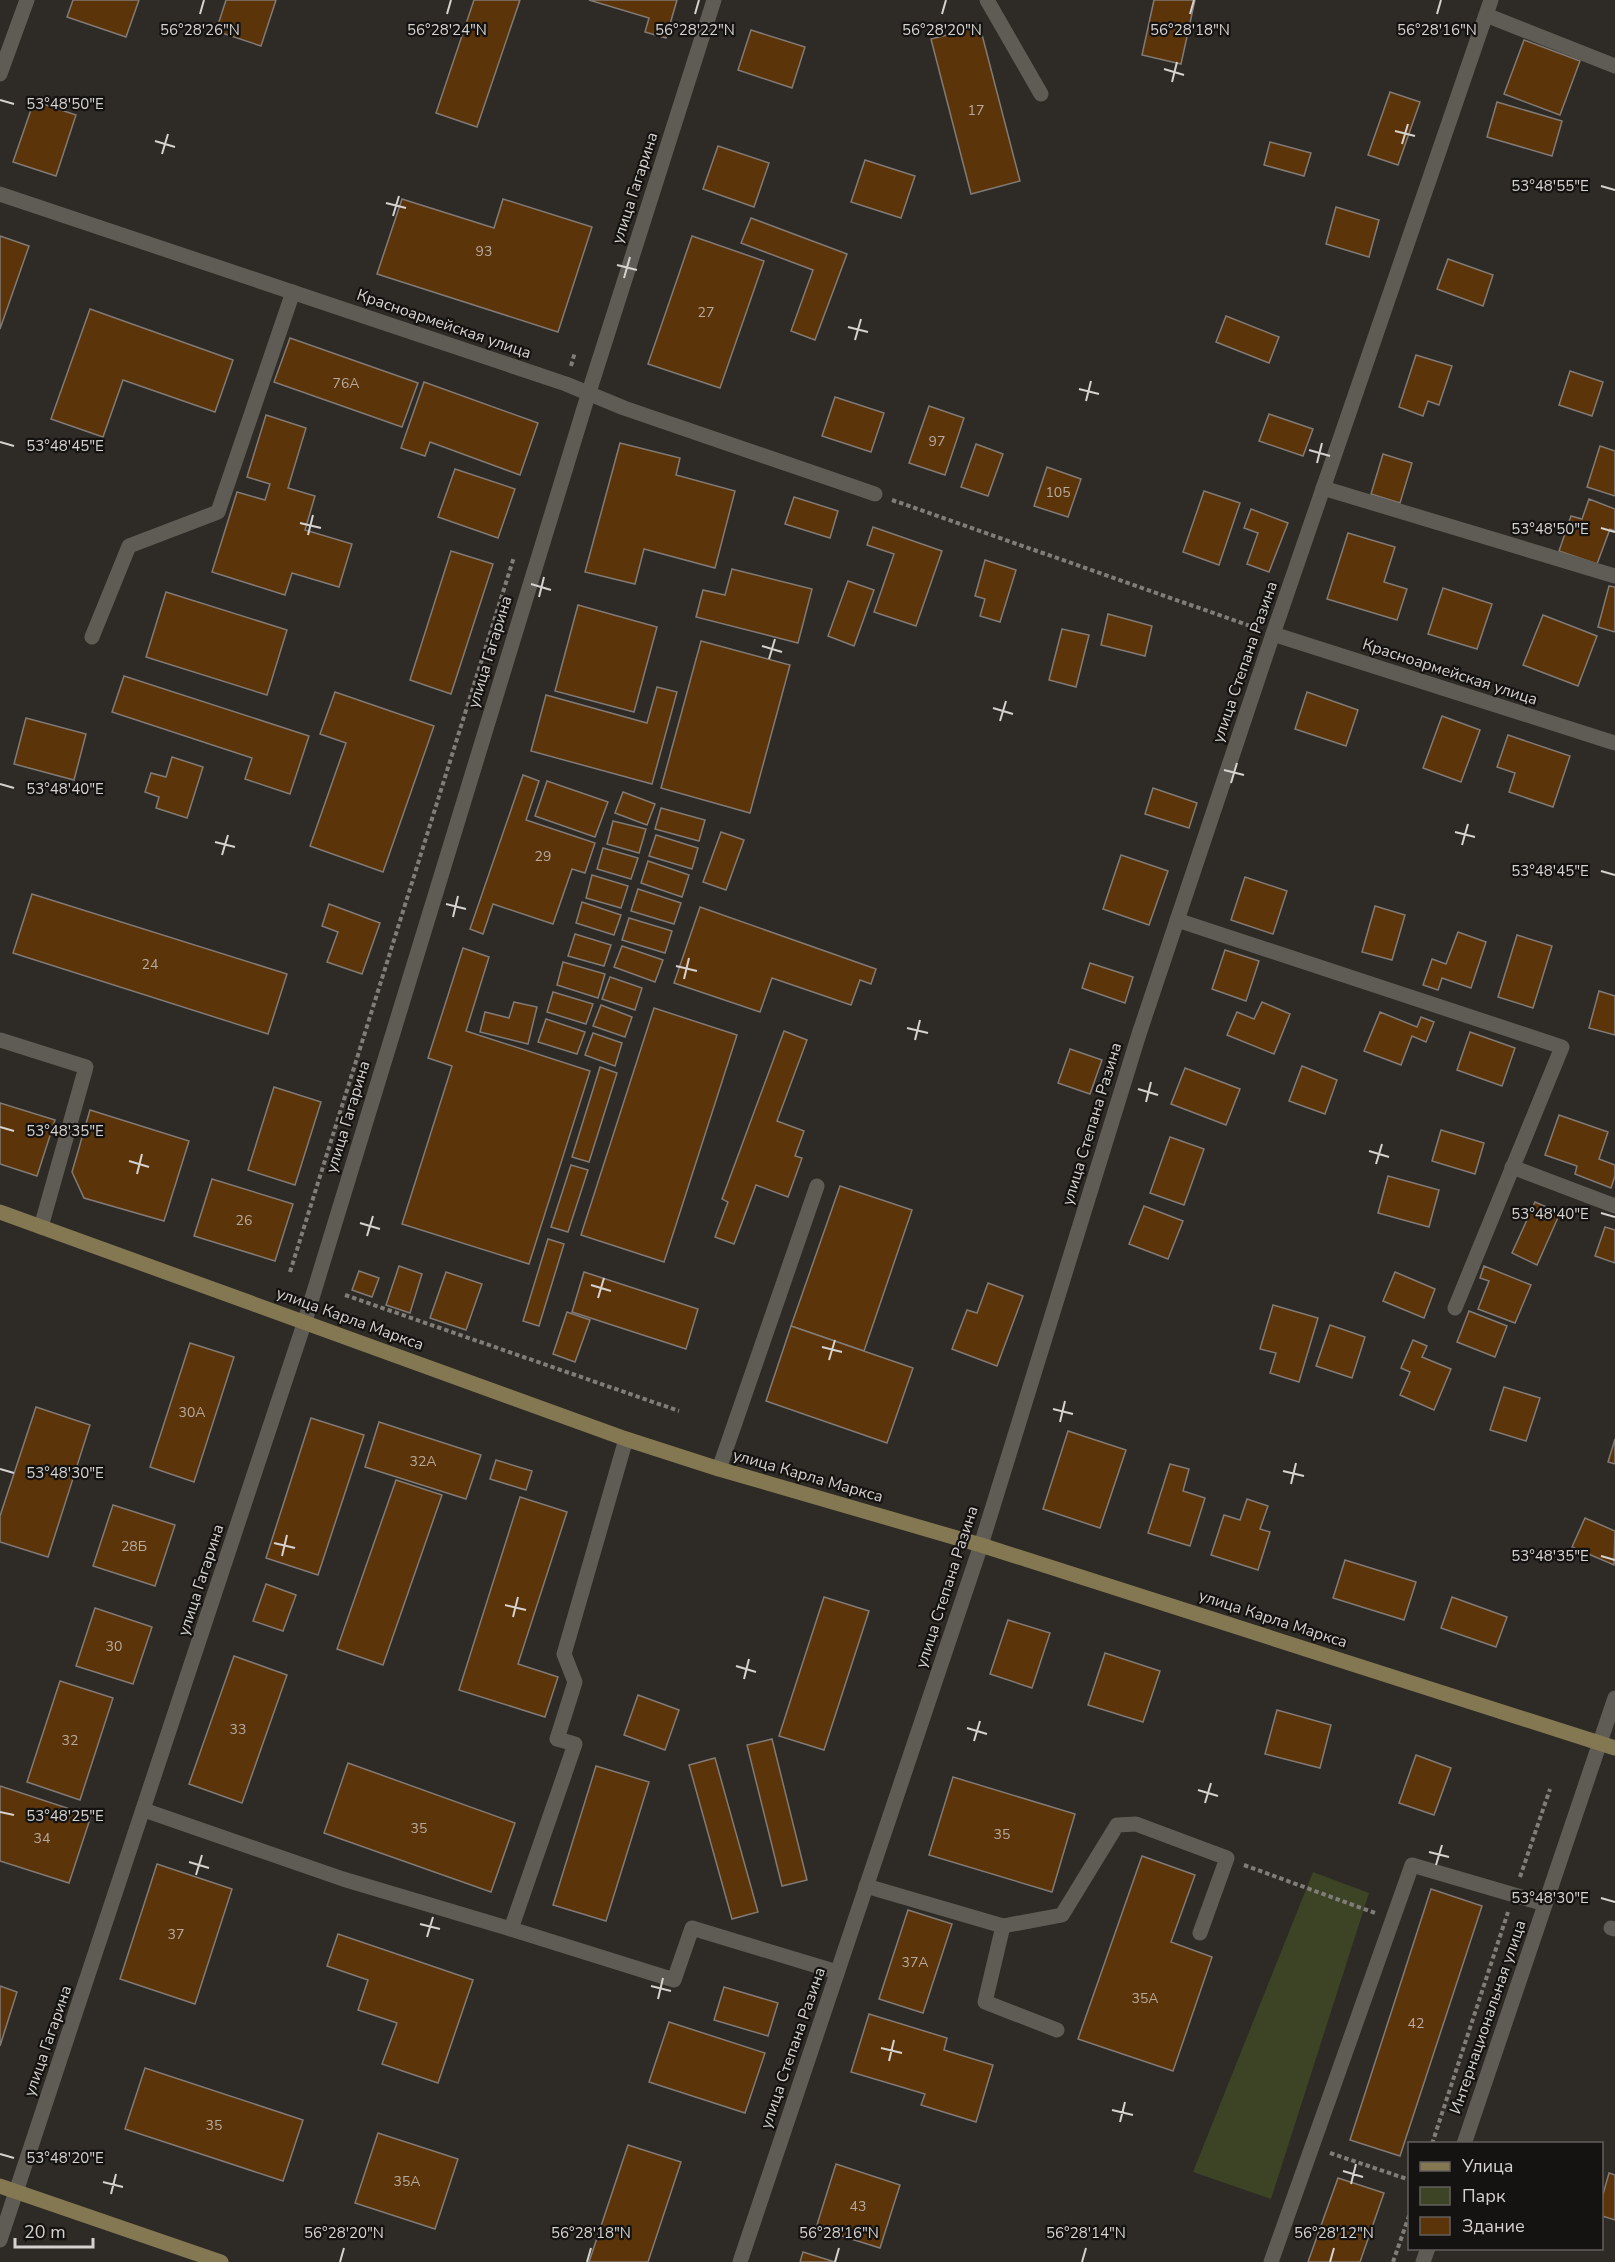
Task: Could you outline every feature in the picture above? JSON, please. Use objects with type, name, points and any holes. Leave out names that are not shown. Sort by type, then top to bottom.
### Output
[{"type":"main road","name":"улица Карла Маркса","points":[[0,1212],[626,1439],[719,1469],[981,1545],[1615,1748]]},
{"type":"main road","points":[[0,2186],[221,2262]]},
{"type":"street","points":[[0,74],[27,0]]},
{"type":"street","name":"улица Гагарина","points":[[0,2240],[305,1322],[589,392],[714,0]]},
{"type":"street","points":[[987,0],[1041,94]]},
{"type":"street","name":"улица Степана Разина","points":[[740,2262],[981,1545],[1139,1034],[1273,634],[1491,0]]},
{"type":"street","points":[[1486,15],[1615,66]]},
{"type":"street","name":"Красноармейская улица","points":[[0,194],[566,384],[624,408],[875,494]]},
{"type":"street","points":[[92,638],[129,546],[218,512],[293,292]]},
{"type":"street","points":[[1323,488],[1615,576]]},
{"type":"street","name":"Красноармейская улица","points":[[1273,634],[1615,743]]},
{"type":"street","points":[[1177,920],[1562,1047],[1455,1308]]},
{"type":"street","points":[[0,1040],[86,1066],[41,1227]]},
{"type":"street","points":[[1512,1167],[1615,1206]]},
{"type":"street","points":[[719,1469],[817,1186]]},
{"type":"street","points":[[511,1929],[575,1744],[557,1739],[575,1682],[564,1654],[626,1439]]},
{"type":"street","name":"Интернациональная улица","points":[[1465,2142],[1615,1698]]},
{"type":"street","points":[[144,1810],[343,1879],[674,1980],[692,1928],[837,1972]]},
{"type":"street","points":[[866,1886],[1003,1926],[1062,1915],[1117,1825],[1136,1824],[1227,1858],[1200,1933]]},
{"type":"street","points":[[1271,2262],[1412,1866],[1545,1904]]},
{"type":"street","points":[[1003,1926],[985,2002],[1058,2030]]},
{"type":"path","points":[[566,384],[575,352]]},
{"type":"path","points":[[875,494],[1273,634]]},
{"type":"path","points":[[290,1272],[516,552]]},
{"type":"path","points":[[345,1295],[679,1411]]},
{"type":"path","points":[[1433,2142],[1550,1790]]},
{"type":"path","points":[[1227,1858],[1393,1920]]},
{"type":"path","points":[[1312,2147],[1408,2179]]},
{"type":"path","points":[[1393,2262],[1408,2219]]},
{"type":"green space","points":[[1313,1872],[1369,1893],[1271,2199],[1193,2172]]},
{"type":"building","points":[[73,0],[139,0],[126,37],[67,17]]},
{"type":"building","points":[[226,0],[276,0],[261,46],[216,31]]},
{"type":"building","points":[[474,0],[520,0],[477,127],[436,113]]},
{"type":"building","points":[[589,0],[677,0],[666,38],[645,32],[649,18]]},
{"type":"building","points":[[1154,0],[1195,0],[1181,64],[1142,55]]},
{"type":"building","points":[[980,27],[1020,181],[971,194],[931,39]]},
{"type":"building","points":[[751,30],[805,47],[792,88],[738,70]]},
{"type":"building","points":[[1524,40],[1580,61],[1560,115],[1504,94]]},
{"type":"building","points":[[1390,92],[1420,102],[1398,165],[1368,155]]},
{"type":"building","points":[[34,101],[76,115],[56,176],[13,162]]},
{"type":"building","points":[[1497,102],[1562,121],[1552,156],[1487,137]]},
{"type":"building","points":[[1270,142],[1311,153],[1304,176],[1264,165]]},
{"type":"building","points":[[718,146],[769,163],[754,207],[703,189]]},
{"type":"building","points":[[865,160],[915,176],[901,218],[851,202]]},
{"type":"building","points":[[402,199],[494,228],[503,199],[592,227],[558,332],[377,274]]},
{"type":"building","points":[[1336,207],[1379,220],[1369,257],[1326,244]]},
{"type":"building","points":[[751,218],[847,254],[815,340],[791,331],[813,270],[741,243]]},
{"type":"building","points":[[0,236],[29,246],[0,329]]},
{"type":"building","points":[[692,236],[764,261],[720,388],[648,364]]},
{"type":"building","points":[[1448,259],[1493,275],[1483,306],[1437,289]]},
{"type":"building","points":[[90,309],[233,360],[215,412],[123,380],[103,437],[51,419]]},
{"type":"building","points":[[1226,316],[1279,337],[1269,363],[1216,342]]},
{"type":"building","points":[[290,338],[418,383],[402,427],[274,382]]},
{"type":"building","points":[[1416,355],[1452,366],[1439,405],[1428,401],[1423,416],[1399,407]]},
{"type":"building","points":[[1570,371],[1603,382],[1592,416],[1559,405]]},
{"type":"building","points":[[424,382],[538,423],[520,475],[430,442],[425,456],[401,448]]},
{"type":"building","points":[[835,397],[884,413],[871,452],[822,436]]},
{"type":"building","points":[[929,406],[964,418],[945,475],[909,463]]},
{"type":"building","points":[[1269,414],[1313,429],[1303,456],[1259,441]]},
{"type":"building","points":[[266,415],[306,428],[288,488],[315,496],[305,530],[352,544],[339,587],[292,573],[285,595],[212,572],[237,492],[265,500],[270,484],[247,477]]},
{"type":"building","points":[[620,443],[680,458],[676,475],[735,491],[715,568],[644,549],[635,584],[585,572]]},
{"type":"building","points":[[976,444],[1003,454],[988,496],[961,487]]},
{"type":"building","points":[[1600,446],[1615,451],[1615,496],[1587,487]]},
{"type":"building","points":[[1383,454],[1412,463],[1400,503],[1371,494]]},
{"type":"building","points":[[1047,467],[1081,479],[1068,517],[1034,506]]},
{"type":"building","points":[[455,469],[515,489],[498,538],[438,517]]},
{"type":"building","points":[[1204,491],[1240,503],[1219,565],[1183,552]]},
{"type":"building","points":[[794,497],[838,511],[830,538],[785,524]]},
{"type":"building","points":[[1589,499],[1615,509],[1615,531],[1610,529],[1597,564],[1559,551],[1571,516],[1582,519]]},
{"type":"building","points":[[1251,509],[1288,523],[1269,572],[1247,564],[1258,533],[1244,528]]},
{"type":"building","points":[[873,527],[942,551],[916,626],[874,612],[894,554],[867,545]]},
{"type":"building","points":[[1348,533],[1395,547],[1384,582],[1407,589],[1397,620],[1327,599]]},
{"type":"building","points":[[451,551],[493,564],[451,694],[410,680]]},
{"type":"building","points":[[985,560],[1016,570],[1000,622],[980,616],[985,599],[975,596]]},
{"type":"building","points":[[732,569],[812,589],[798,643],[696,617],[703,590],[725,595]]},
{"type":"building","points":[[848,581],[874,590],[854,646],[828,636]]},
{"type":"building","points":[[1609,586],[1615,587],[1615,632],[1598,627]]},
{"type":"building","points":[[1443,588],[1492,604],[1477,649],[1428,634]]},
{"type":"building","points":[[166,592],[287,630],[267,695],[146,657]]},
{"type":"building","points":[[578,605],[657,627],[634,712],[555,691]]},
{"type":"building","points":[[1108,614],[1152,626],[1145,656],[1101,645]]},
{"type":"building","points":[[1543,615],[1597,636],[1578,686],[1523,665]]},
{"type":"building","points":[[1062,629],[1089,635],[1076,687],[1049,680]]},
{"type":"building","points":[[701,641],[790,665],[750,813],[661,788]]},
{"type":"building","points":[[124,676],[309,736],[290,794],[245,779],[252,758],[112,712]]},
{"type":"building","points":[[657,687],[677,692],[652,784],[531,751],[546,695],[647,723]]},
{"type":"building","points":[[335,692],[434,726],[383,872],[310,846],[346,743],[320,734]]},
{"type":"building","points":[[1307,692],[1358,710],[1346,746],[1295,729]]},
{"type":"building","points":[[1442,716],[1480,730],[1461,782],[1423,768]]},
{"type":"building","points":[[26,718],[86,734],[74,780],[14,764]]},
{"type":"building","points":[[1508,735],[1570,756],[1553,807],[1509,792],[1515,773],[1497,767]]},
{"type":"building","points":[[172,757],[203,767],[187,818],[156,808],[159,797],[145,792],[151,773],[166,777]]},
{"type":"building","points":[[523,775],[539,781],[526,820],[595,843],[585,873],[572,869],[553,924],[493,904],[483,934],[470,929]]},
{"type":"building","points":[[547,781],[608,802],[595,837],[535,816]]},
{"type":"building","points":[[1153,788],[1197,803],[1189,828],[1145,814]]},
{"type":"building","points":[[623,792],[655,804],[647,825],[615,813]]},
{"type":"building","points":[[661,808],[705,820],[699,841],[655,829]]},
{"type":"building","points":[[613,821],[646,829],[639,853],[607,844]]},
{"type":"building","points":[[721,832],[744,840],[726,890],[703,882]]},
{"type":"building","points":[[656,835],[698,848],[692,869],[649,856]]},
{"type":"building","points":[[603,848],[638,858],[631,879],[597,869]]},
{"type":"building","points":[[1121,855],[1168,871],[1149,925],[1103,909]]},
{"type":"building","points":[[648,861],[689,875],[682,897],[641,883]]},
{"type":"building","points":[[592,875],[628,886],[621,908],[586,898]]},
{"type":"building","points":[[1245,877],[1287,891],[1273,934],[1231,920]]},
{"type":"building","points":[[638,889],[681,903],[674,924],[631,911]]},
{"type":"building","points":[[32,894],[287,974],[268,1034],[13,953]]},
{"type":"building","points":[[582,902],[621,915],[614,935],[576,923]]},
{"type":"building","points":[[329,904],[380,923],[362,974],[327,962],[338,932],[322,926]]},
{"type":"building","points":[[1375,906],[1405,915],[1392,960],[1362,952]]},
{"type":"building","points":[[700,907],[876,969],[871,984],[860,980],[851,1005],[772,978],[760,1012],[674,983]]},
{"type":"building","points":[[629,918],[672,931],[665,953],[622,940]]},
{"type":"building","points":[[1458,932],[1486,942],[1471,988],[1442,978],[1438,990],[1423,985],[1432,959],[1446,964]]},
{"type":"building","points":[[575,934],[611,945],[604,966],[568,956]]},
{"type":"building","points":[[1517,935],[1552,946],[1533,1008],[1498,997]]},
{"type":"building","points":[[622,946],[663,960],[655,982],[614,967]]},
{"type":"building","points":[[463,948],[489,957],[466,1031],[590,1071],[529,1264],[402,1224],[452,1066],[428,1058]]},
{"type":"building","points":[[1225,950],[1259,961],[1246,1001],[1212,989]]},
{"type":"building","points":[[563,962],[605,974],[598,998],[557,985]]},
{"type":"building","points":[[1090,963],[1133,977],[1125,1003],[1082,988]]},
{"type":"building","points":[[610,977],[642,988],[635,1010],[602,999]]},
{"type":"building","points":[[1599,991],[1615,996],[1615,1035],[1589,1028]]},
{"type":"building","points":[[553,992],[593,1004],[586,1024],[547,1012]]},
{"type":"building","points":[[514,1002],[537,1007],[528,1044],[480,1032],[485,1012],[509,1018]]},
{"type":"building","points":[[1262,1002],[1290,1014],[1274,1054],[1227,1035],[1237,1012],[1254,1019]]},
{"type":"building","points":[[601,1005],[632,1017],[625,1037],[593,1026]]},
{"type":"building","points":[[654,1008],[737,1035],[664,1262],[581,1235]]},
{"type":"building","points":[[1380,1012],[1417,1027],[1421,1017],[1434,1022],[1426,1042],[1412,1036],[1401,1065],[1364,1051]]},
{"type":"building","points":[[546,1019],[585,1032],[577,1054],[538,1042]]},
{"type":"building","points":[[784,1031],[807,1040],[777,1121],[804,1131],[795,1156],[802,1158],[788,1197],[756,1185],[734,1244],[715,1237],[728,1202],[722,1199]]},
{"type":"building","points":[[1470,1032],[1515,1048],[1502,1086],[1457,1070]]},
{"type":"building","points":[[593,1033],[622,1043],[615,1066],[585,1055]]},
{"type":"building","points":[[1070,1049],[1102,1060],[1090,1094],[1058,1083]]},
{"type":"building","points":[[1302,1066],[1337,1080],[1325,1114],[1289,1101]]},
{"type":"building","points":[[600,1067],[617,1073],[589,1162],[572,1157]]},
{"type":"building","points":[[1185,1068],[1240,1089],[1226,1125],[1171,1104]]},
{"type":"building","points":[[274,1087],[321,1102],[295,1185],[248,1170]]},
{"type":"building","points":[[0,1103],[55,1120],[37,1176],[0,1164]]},
{"type":"building","points":[[90,1110],[189,1141],[164,1221],[84,1198],[72,1172]]},
{"type":"building","points":[[1559,1115],[1608,1132],[1599,1159],[1615,1165],[1615,1176],[1611,1188],[1575,1174],[1577,1166],[1545,1155]]},
{"type":"building","points":[[1441,1130],[1484,1143],[1475,1174],[1432,1161]]},
{"type":"building","points":[[1170,1137],[1204,1149],[1184,1205],[1150,1193]]},
{"type":"building","points":[[571,1165],[588,1170],[568,1232],[551,1227]]},
{"type":"building","points":[[1388,1176],[1439,1190],[1429,1227],[1378,1213]]},
{"type":"building","points":[[212,1179],[293,1204],[275,1261],[194,1236]]},
{"type":"building","points":[[840,1186],[912,1210],[864,1351],[791,1326]]},
{"type":"building","points":[[1535,1202],[1560,1213],[1537,1265],[1512,1253]]},
{"type":"building","points":[[1144,1206],[1183,1221],[1168,1259],[1129,1244]]},
{"type":"building","points":[[1605,1227],[1615,1230],[1615,1263],[1595,1256]]},
{"type":"building","points":[[548,1239],[564,1244],[539,1326],[523,1321]]},
{"type":"building","points":[[399,1266],[422,1274],[410,1313],[386,1305]]},
{"type":"building","points":[[1484,1266],[1531,1285],[1515,1323],[1478,1309],[1489,1281],[1480,1278]]},
{"type":"building","points":[[359,1271],[379,1278],[372,1297],[352,1290]]},
{"type":"building","points":[[446,1272],[482,1284],[466,1330],[430,1318]]},
{"type":"building","points":[[584,1272],[698,1309],[686,1349],[572,1312]]},
{"type":"building","points":[[1395,1272],[1435,1289],[1424,1318],[1383,1301]]},
{"type":"building","points":[[988,1283],[1023,1296],[997,1366],[952,1349],[967,1310],[977,1313]]},
{"type":"building","points":[[1273,1305],[1318,1318],[1299,1382],[1270,1373],[1276,1353],[1260,1349]]},
{"type":"building","points":[[1469,1311],[1507,1326],[1495,1357],[1457,1342]]},
{"type":"building","points":[[567,1312],[590,1320],[575,1362],[553,1354]]},
{"type":"building","points":[[1330,1325],[1365,1337],[1352,1378],[1316,1366]]},
{"type":"building","points":[[791,1326],[913,1368],[887,1443],[766,1401]]},
{"type":"building","points":[[1413,1340],[1427,1346],[1422,1357],[1451,1369],[1434,1410],[1400,1395],[1410,1372],[1401,1368]]},
{"type":"building","points":[[190,1343],[234,1357],[194,1482],[150,1467]]},
{"type":"building","points":[[1504,1387],[1540,1398],[1526,1441],[1490,1430]]},
{"type":"building","points":[[36,1407],[90,1425],[48,1557],[0,1542],[0,1516]]},
{"type":"building","points":[[311,1418],[364,1435],[318,1575],[266,1558]]},
{"type":"building","points":[[379,1422],[481,1455],[466,1499],[365,1467]]},
{"type":"building","points":[[1068,1431],[1126,1450],[1100,1528],[1043,1509]]},
{"type":"building","points":[[1615,1439],[1615,1464],[1608,1462]]},
{"type":"building","points":[[496,1460],[532,1471],[526,1490],[490,1479]]},
{"type":"building","points":[[1170,1464],[1189,1469],[1183,1491],[1205,1498],[1190,1546],[1148,1533]]},
{"type":"building","points":[[396,1480],[442,1495],[383,1665],[337,1649]]},
{"type":"building","points":[[520,1497],[567,1512],[518,1664],[558,1677],[545,1717],[459,1690]]},
{"type":"building","points":[[1247,1499],[1268,1506],[1260,1529],[1270,1532],[1258,1570],[1211,1555],[1224,1515],[1240,1520]]},
{"type":"building","points":[[113,1505],[175,1525],[155,1586],[93,1566]]},
{"type":"building","points":[[1585,1518],[1615,1531],[1614,1565],[1572,1547]]},
{"type":"building","points":[[1345,1560],[1416,1582],[1404,1620],[1333,1598]]},
{"type":"building","points":[[266,1584],[296,1595],[283,1631],[253,1621]]},
{"type":"building","points":[[824,1597],[869,1611],[824,1750],[779,1736]]},
{"type":"building","points":[[1452,1597],[1507,1617],[1496,1647],[1441,1628]]},
{"type":"building","points":[[95,1608],[152,1627],[133,1684],[76,1666]]},
{"type":"building","points":[[1008,1620],[1050,1633],[1032,1688],[990,1674]]},
{"type":"building","points":[[1105,1653],[1160,1671],[1143,1722],[1088,1705]]},
{"type":"building","points":[[234,1656],[287,1675],[242,1803],[189,1784]]},
{"type":"building","points":[[60,1681],[113,1698],[80,1800],[27,1782]]},
{"type":"building","points":[[638,1695],[679,1710],[665,1750],[624,1735]]},
{"type":"building","points":[[1277,1710],[1331,1725],[1320,1768],[1265,1754]]},
{"type":"building","points":[[772,1739],[807,1880],[782,1886],[747,1745]]},
{"type":"building","points":[[1416,1755],[1451,1768],[1434,1815],[1399,1803]]},
{"type":"building","points":[[715,1758],[758,1912],[732,1919],[689,1765]]},
{"type":"building","points":[[348,1763],[515,1823],[491,1892],[324,1833]]},
{"type":"building","points":[[596,1766],[649,1782],[606,1921],[553,1905]]},
{"type":"building","points":[[953,1777],[1075,1814],[1052,1892],[929,1855]]},
{"type":"building","points":[[0,1786],[91,1816],[69,1883],[0,1861]]},
{"type":"building","points":[[1142,1856],[1195,1875],[1171,1942],[1212,1957],[1173,2071],[1078,2039]]},
{"type":"building","points":[[157,1864],[232,1889],[195,2004],[120,1979]]},
{"type":"building","points":[[1431,1889],[1482,1906],[1400,2156],[1350,2140]]},
{"type":"building","points":[[908,1910],[952,1924],[923,2013],[879,1999]]},
{"type":"building","points":[[338,1934],[473,1980],[438,2083],[382,2064],[397,2023],[358,2010],[368,1980],[327,1966]]},
{"type":"building","points":[[0,1986],[17,1992],[0,2046]]},
{"type":"building","points":[[724,1987],[778,2003],[768,2036],[714,2020]]},
{"type":"building","points":[[869,2014],[947,2038],[944,2050],[993,2065],[976,2122],[921,2105],[925,2094],[851,2072]]},
{"type":"building","points":[[669,2022],[765,2053],[745,2113],[649,2082]]},
{"type":"building","points":[[145,2068],[303,2120],[283,2181],[125,2129]]},
{"type":"building","points":[[378,2133],[458,2159],[435,2229],[355,2203]]},
{"type":"building","points":[[628,2145],[681,2162],[648,2262],[589,2262]]},
{"type":"building","points":[[836,2164],[900,2185],[880,2248],[816,2228]]},
{"type":"building","points":[[1609,2173],[1615,2175],[1615,2220],[1603,2216],[1603,2194]]},
{"type":"building","points":[[1338,2178],[1384,2193],[1360,2262],[1308,2262]]},
{"type":"building","points":[[803,2252],[835,2262],[800,2262]]}]
